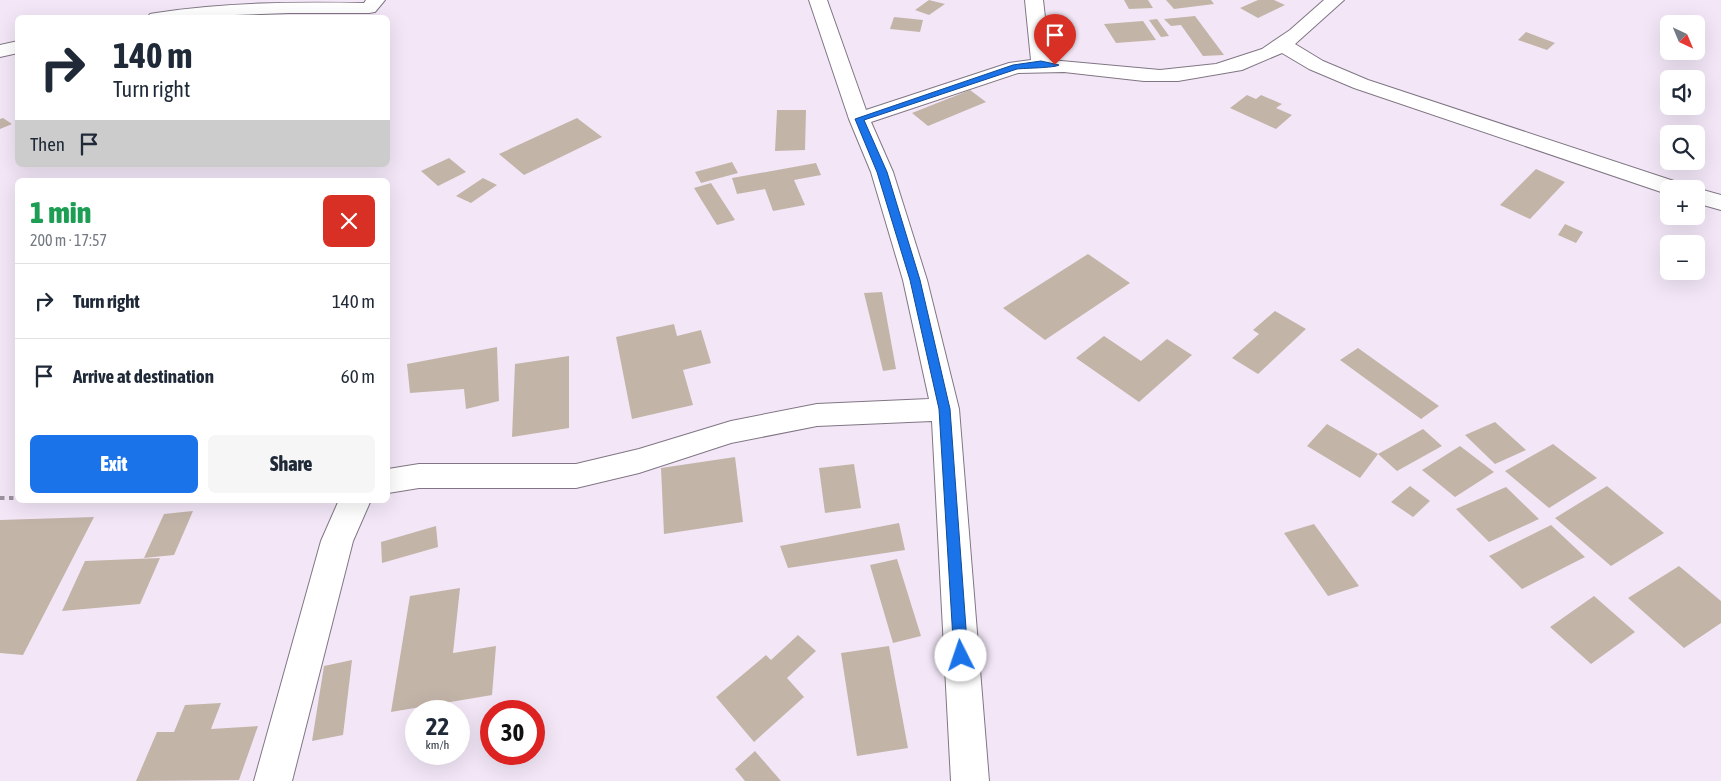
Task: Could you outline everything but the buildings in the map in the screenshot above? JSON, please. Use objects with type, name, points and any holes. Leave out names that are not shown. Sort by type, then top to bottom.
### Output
[{"type":"street","points":[[174,15],[204,10],[287,7],[369,8],[376,0]]},
{"type":"street","points":[[818,0],[860,119],[882,172],[915,280],[944,409],[970,781]]},
{"type":"street","points":[[1034,0],[1041,64]]},
{"type":"street","points":[[860,119],[1016,67],[1041,64],[1147,76],[1208,72],[1248,62],[1282,46],[1335,0]]},
{"type":"street","points":[[1282,46],[1316,65],[1361,84],[1660,184]]},
{"type":"street","points":[[0,51],[15,48]]},
{"type":"street","points":[[1705,199],[1721,203]]},
{"type":"street","points":[[390,481],[419,476],[576,476],[638,461],[732,432],[817,415],[944,409]]},
{"type":"street","points":[[273,781],[337,541],[353,503]]},
{"type":"path","points":[[0,498],[15,498]]},
{"type":"route","points":[[961,656],[944,409],[915,280],[882,172],[860,119],[1016,67],[1041,64],[1055,65]]}]
